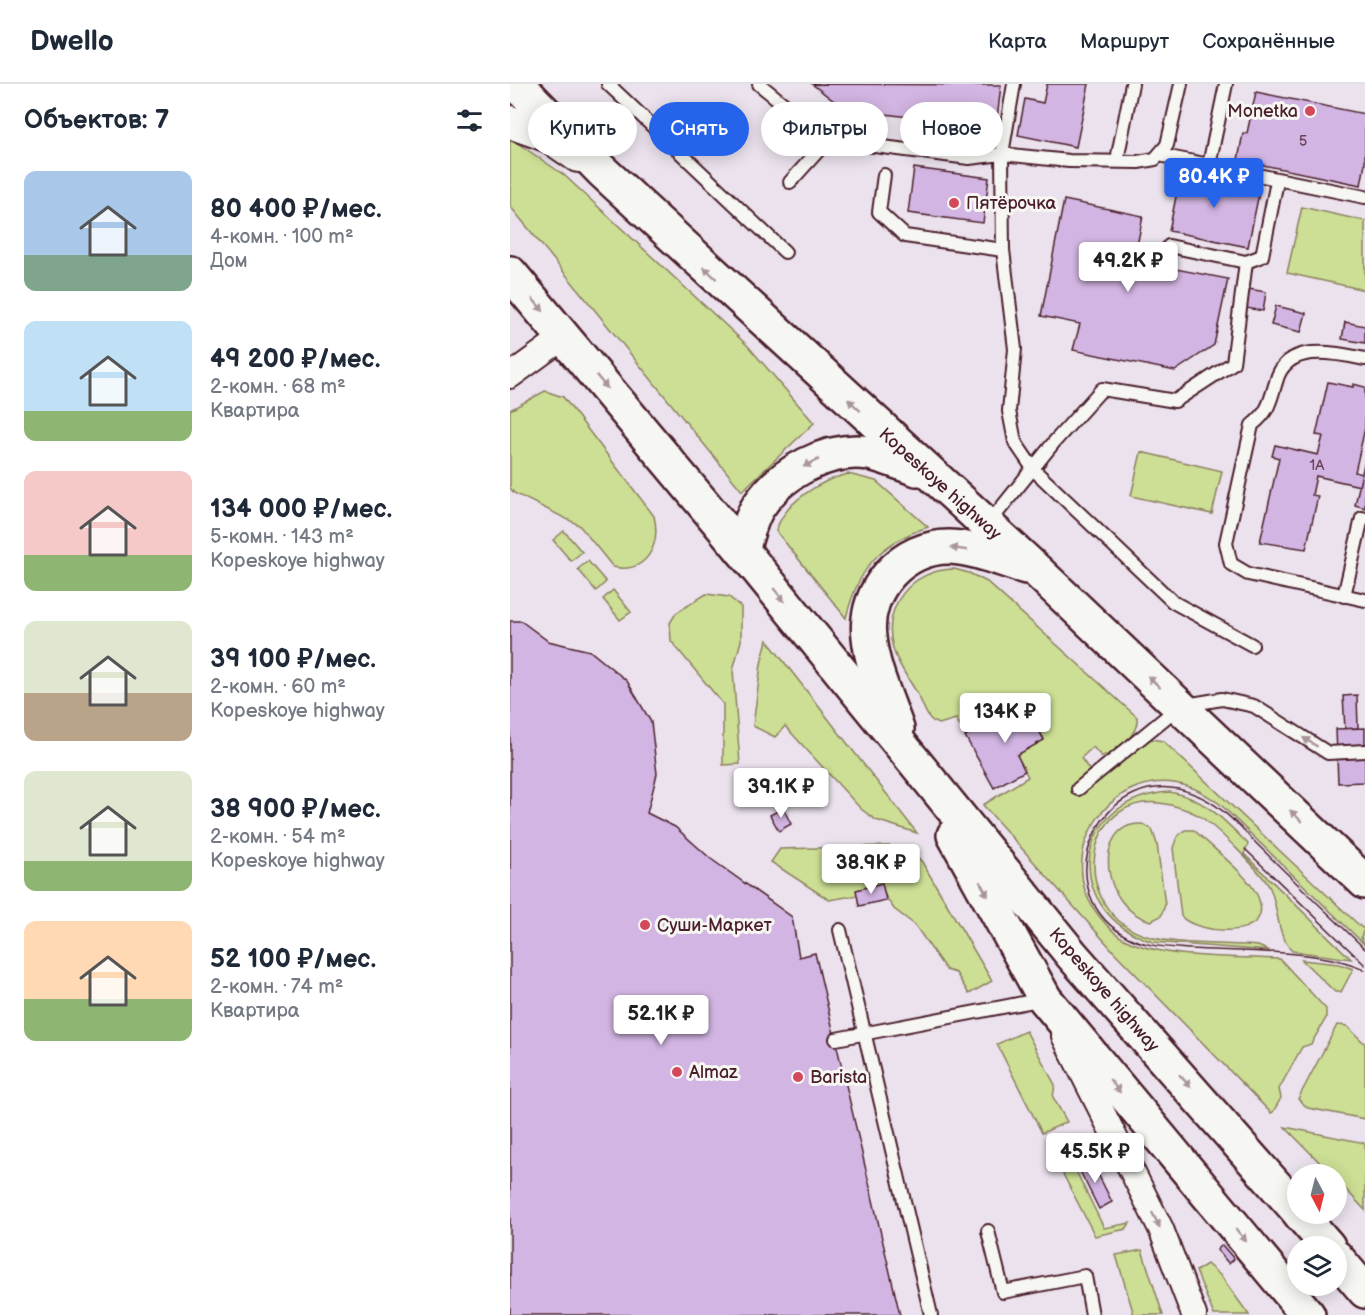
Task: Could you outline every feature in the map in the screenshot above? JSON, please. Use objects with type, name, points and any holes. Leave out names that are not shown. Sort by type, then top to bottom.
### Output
[{"type":"main road","name":"Kopeskoye highway","points":[[517,84],[602,171],[986,527],[1036,570],[1365,882]]},
{"type":"main road","name":"Kopeskoye highway","points":[[510,273],[742,550],[909,758],[1072,955],[1318,1232],[1365,1271]]},
{"type":"main road","points":[[742,550],[758,506],[788,477],[817,459],[842,453],[870,453],[928,473]]},
{"type":"main road","points":[[909,758],[868,635],[873,604],[883,582],[910,558],[936,548],[951,547],[976,552],[1036,570]]},
{"type":"main road","name":"Kopeskoye highway","points":[[909,758],[1045,999],[1308,1315]]},
{"type":"main road","points":[[1347,1270],[1365,1291]]},
{"type":"street","points":[[510,122],[549,136],[602,171]]},
{"type":"street","points":[[510,376],[565,336]]},
{"type":"street","name":"Kopeskoye highway","points":[[1045,999],[1161,1229],[1194,1315]]},
{"type":"lane","points":[[608,84],[785,252]]},
{"type":"lane","points":[[759,84],[781,102]]},
{"type":"lane","points":[[1003,148],[1014,84]]},
{"type":"lane","points":[[1117,160],[1132,84]]},
{"type":"lane","points":[[1003,154],[1069,161],[1138,162],[1155,159],[1167,145],[1181,84]]},
{"type":"lane","points":[[1209,165],[1226,84]]},
{"type":"lane","points":[[1159,155],[1276,181],[1365,197]]},
{"type":"lane","points":[[790,182],[814,156]]},
{"type":"lane","points":[[953,156],[969,158],[986,156]]},
{"type":"lane","points":[[1002,156],[1003,250],[1015,349],[1009,411],[1015,442],[1034,470],[1173,602],[1252,645]]},
{"type":"lane","points":[[884,175],[879,212],[905,236],[1003,250]]},
{"type":"lane","points":[[1168,246],[1246,262],[1262,256],[1276,181]]},
{"type":"lane","points":[[986,527],[1055,441],[1102,389],[1175,401],[1233,363],[1246,262]]},
{"type":"lane","points":[[1365,359],[1329,352],[1303,354],[1287,363],[1276,378],[1266,415],[1252,425],[1226,543],[1231,564],[1248,574],[1365,600]]},
{"type":"lane","points":[[1344,596],[1362,518],[1365,519]]},
{"type":"lane","points":[[1078,789],[1180,706],[1222,699],[1254,706],[1328,753],[1365,751]]},
{"type":"lane","points":[[840,930],[931,1315]]},
{"type":"lane","points":[[836,1039],[1045,999]]},
{"type":"lane","points":[[988,1231],[1003,1292],[1085,1276],[1092,1315]]},
{"type":"green space","points":[[510,138],[528,150],[528,156],[536,156],[564,175],[748,346],[814,423],[742,491],[510,206]]},
{"type":"green space","points":[[1302,207],[1365,221],[1365,290],[1287,273]]},
{"type":"green space","points":[[545,391],[563,397],[654,516],[656,527],[653,547],[642,562],[625,568],[613,567],[579,525],[514,493],[510,488],[510,410]]},
{"type":"green space","points":[[1141,452],[1222,471],[1212,514],[1131,496]]},
{"type":"green space","points":[[848,474],[876,481],[928,527],[896,541],[873,560],[857,585],[846,618],[776,531],[787,511],[805,494],[826,481]]},
{"type":"green space","points":[[564,531],[582,552],[571,561],[553,540]]},
{"type":"green space","points":[[588,561],[606,582],[596,591],[578,569]]},
{"type":"green space","points":[[954,569],[987,582],[1137,717],[1137,723],[1131,736],[1120,748],[1101,756],[1093,747],[1081,758],[1090,771],[1073,785],[1080,794],[1144,742],[1151,739],[1163,741],[1362,928],[1365,927],[1361,937],[1365,945],[1221,805],[1190,787],[1163,782],[1137,787],[1115,800],[1098,818],[1086,841],[1082,866],[1085,892],[1099,916],[1118,936],[1143,946],[1181,954],[1280,959],[1326,1009],[1326,1018],[1311,1044],[1302,1047],[1279,1089],[1281,1098],[1273,1112],[1271,1113],[1116,954],[983,805],[1028,777],[1017,755],[1044,739],[1020,697],[962,729],[956,719],[939,724],[928,716],[895,654],[890,633],[892,618],[903,593],[913,583],[939,571]]},
{"type":"green space","points":[[613,590],[631,612],[620,620],[603,599]]},
{"type":"green space","points":[[706,594],[729,597],[741,607],[741,641],[733,670],[740,764],[723,765],[723,704],[671,641],[670,623],[676,613]]},
{"type":"green space","points":[[767,640],[917,833],[876,820],[861,809],[785,726],[775,737],[753,726],[761,664]]},
{"type":"green space","points":[[1170,792],[1194,799],[1222,819],[1248,844],[1244,854],[1351,959],[1292,951],[1280,929],[1270,888],[1249,861],[1201,817],[1171,805],[1142,803],[1120,812],[1104,829],[1096,850],[1095,874],[1102,898],[1117,919],[1141,934],[1153,938],[1167,941],[1258,946],[1270,951],[1153,942],[1123,927],[1102,907],[1091,883],[1090,858],[1097,834],[1112,814],[1137,799]]},
{"type":"green space","points":[[1142,824],[1152,829],[1157,844],[1165,905],[1161,916],[1151,921],[1134,913],[1121,900],[1113,885],[1109,867],[1109,851],[1115,837],[1126,827]]},
{"type":"green space","points":[[1185,830],[1194,830],[1247,880],[1258,897],[1260,911],[1256,921],[1245,928],[1216,930],[1201,927],[1181,916],[1173,848],[1177,837]]},
{"type":"green space","points":[[889,846],[903,849],[919,858],[992,981],[969,994],[956,973],[946,970],[915,925],[894,909],[882,891],[829,900],[771,862],[780,849]]},
{"type":"green space","points":[[1302,960],[1339,964],[1353,969],[1341,992],[1335,992]]},
{"type":"green space","points":[[1337,1025],[1347,1026],[1365,1044],[1365,1119],[1308,1108],[1298,1099]]},
{"type":"green space","points":[[1026,1031],[1055,1085],[1053,1097],[1067,1122],[1042,1133],[997,1044]]},
{"type":"green space","points":[[1285,1127],[1365,1143],[1365,1210],[1347,1191],[1347,1164],[1321,1164]]},
{"type":"green space","points":[[1075,1135],[1085,1155],[1085,1161],[1074,1167],[1104,1228],[1130,1223],[1126,1229],[1095,1236],[1049,1147]]},
{"type":"green space","points":[[1142,1250],[1163,1315],[1134,1315],[1116,1255]]},
{"type":"green space","points":[[1207,1264],[1221,1276],[1249,1315],[1214,1315],[1196,1271]]},
{"type":"building","points":[[812,84],[1001,85],[999,102],[900,102],[900,116],[888,114],[888,102],[834,101]]},
{"type":"building","points":[[1047,84],[1089,84],[1076,147],[1018,135],[1025,99],[1043,103]]},
{"type":"building","points":[[1256,92],[1365,114],[1365,164],[1361,185],[1238,160],[1243,133],[1247,133]]},
{"type":"building","points":[[914,168],[989,178],[983,223],[908,213]]},
{"type":"building","points":[[1181,172],[1260,188],[1248,247],[1169,231]]},
{"type":"building","points":[[1064,200],[1143,216],[1136,251],[1167,257],[1165,267],[1228,279],[1214,345],[1175,371],[1073,350],[1080,324],[1041,316]]},
{"type":"building","points":[[1249,289],[1266,292],[1263,311],[1246,308]]},
{"type":"building","points":[[1276,306],[1306,313],[1301,332],[1271,325]]},
{"type":"building","points":[[1345,322],[1365,326],[1365,343],[1342,339]]},
{"type":"building","points":[[1328,382],[1365,387],[1365,428],[1355,472],[1362,474],[1360,486],[1316,476],[1312,495],[1318,496],[1306,549],[1260,542],[1279,458],[1272,456],[1275,445],[1318,455],[1323,436],[1316,435]]},
{"type":"building","points":[[1365,465],[1365,508],[1355,505]]},
{"type":"building","name":"Almaz","points":[[510,621],[521,621],[548,641],[590,651],[627,681],[651,722],[657,774],[647,813],[675,827],[711,859],[792,917],[799,957],[815,953],[900,1315],[510,1315]]},
{"type":"building","points":[[1357,695],[1358,728],[1345,729],[1343,696]]},
{"type":"building","points":[[1024,703],[1044,740],[1017,755],[1025,771],[994,788],[965,736]]},
{"type":"building","points":[[1365,728],[1365,782],[1338,783],[1336,729]]},
{"type":"building","points":[[783,808],[791,824],[779,831],[770,815]]},
{"type":"building","points":[[882,883],[886,900],[859,906],[856,890]]},
{"type":"building","points":[[1091,1160],[1112,1202],[1099,1209],[1078,1167]]},
{"type":"building","points":[[1222,1245],[1234,1259],[1229,1264],[1217,1250]]},
{"type":"tram line","points":[[1365,949],[1232,819],[1204,798],[1162,788],[1134,794],[1111,810],[1095,833],[1087,859],[1088,887],[1100,913],[1124,935],[1148,944],[1173,948],[1280,953],[1327,958],[1365,970]]},
{"type":"tram line","points":[[1245,849],[1365,965]]},
{"type":"place","name":"Monetka","points":[[1310,111]]},
{"type":"place","name":"Пятёрочка","points":[[954,203]]},
{"type":"place","name":"Суши-Маркет","points":[[645,925]]},
{"type":"place","name":"Almaz","points":[[677,1072]]},
{"type":"place","name":"Barista","points":[[798,1077]]}]
